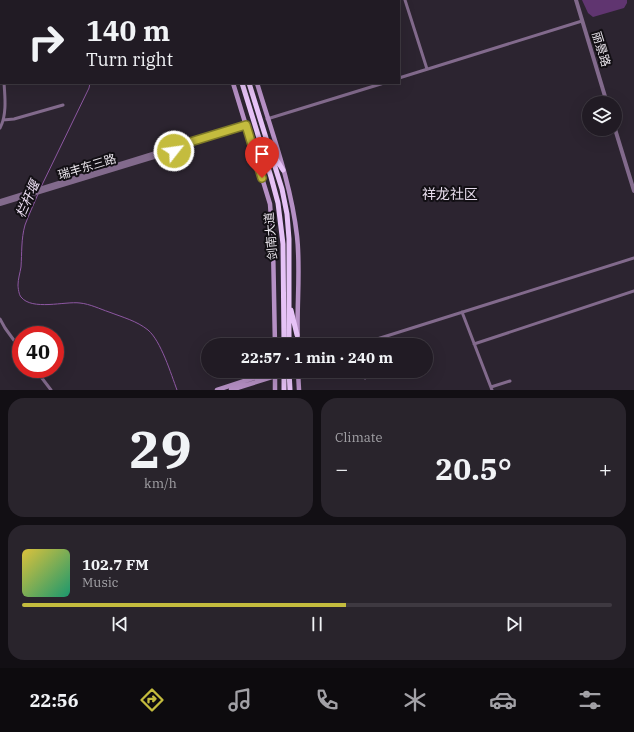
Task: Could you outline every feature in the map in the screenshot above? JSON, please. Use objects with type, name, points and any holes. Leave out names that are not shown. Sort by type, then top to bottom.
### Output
[{"type":"highway","name":"剑南大道","points":[[242,84],[278,203],[283,244],[284,338]]},
{"type":"highway","name":"剑南大道","points":[[250,84],[282,189],[287,214],[289,239],[289,338]]},
{"type":"highway","points":[[259,116],[269,138],[276,159],[283,170]]},
{"type":"highway","points":[[289,300],[297,335]]},
{"type":"highway","points":[[284,378],[284,390]]},
{"type":"highway","points":[[290,378],[290,390]]},
{"type":"main road","points":[[233,84],[270,204],[273,245],[275,338]]},
{"type":"main road","points":[[257,84],[293,206],[299,260],[297,338]]},
{"type":"main road","points":[[217,390],[258,378]]},
{"type":"main road","points":[[231,390],[262,378]]},
{"type":"main road","points":[[275,378],[275,390]]},
{"type":"main road","points":[[298,378],[299,390]]},
{"type":"street","points":[[405,0],[427,70]]},
{"type":"street","name":"丽景路","points":[[576,0],[605,96]]},
{"type":"street","points":[[400,78],[582,21]]},
{"type":"street","points":[[0,128],[4,113],[4,84]]},
{"type":"street","points":[[267,119],[381,84]]},
{"type":"street","points":[[3,120],[14,119],[63,105]]},
{"type":"street","points":[[0,201],[246,125]]},
{"type":"street","points":[[617,136],[634,191]]},
{"type":"street","points":[[0,204],[29,193]]},
{"type":"street","points":[[380,338],[634,258]]},
{"type":"street","points":[[474,344],[634,291]]},
{"type":"street","points":[[462,312],[491,388],[510,381]]},
{"type":"street","points":[[0,319],[12,338]]},
{"type":"street","points":[[0,329],[5,328]]},
{"type":"street","points":[[42,378],[51,390]]},
{"type":"shaded area","points":[[582,0],[627,0],[627,3],[624,8],[593,17],[588,13]]},
{"type":"waterway","name":"栏杆堰","points":[[41,187],[90,84]]},
{"type":"waterway","name":"栏杆堰","points":[[38,194],[27,221],[22,241],[21,267],[18,283],[20,296],[26,301],[41,305],[74,303],[87,304],[139,324],[153,335],[169,367],[177,390]]},
{"type":"district","name":"祥龙社区","points":[[450,194]]},
{"type":"route","points":[[174,151],[177,146],[246,125],[262,178]]}]
